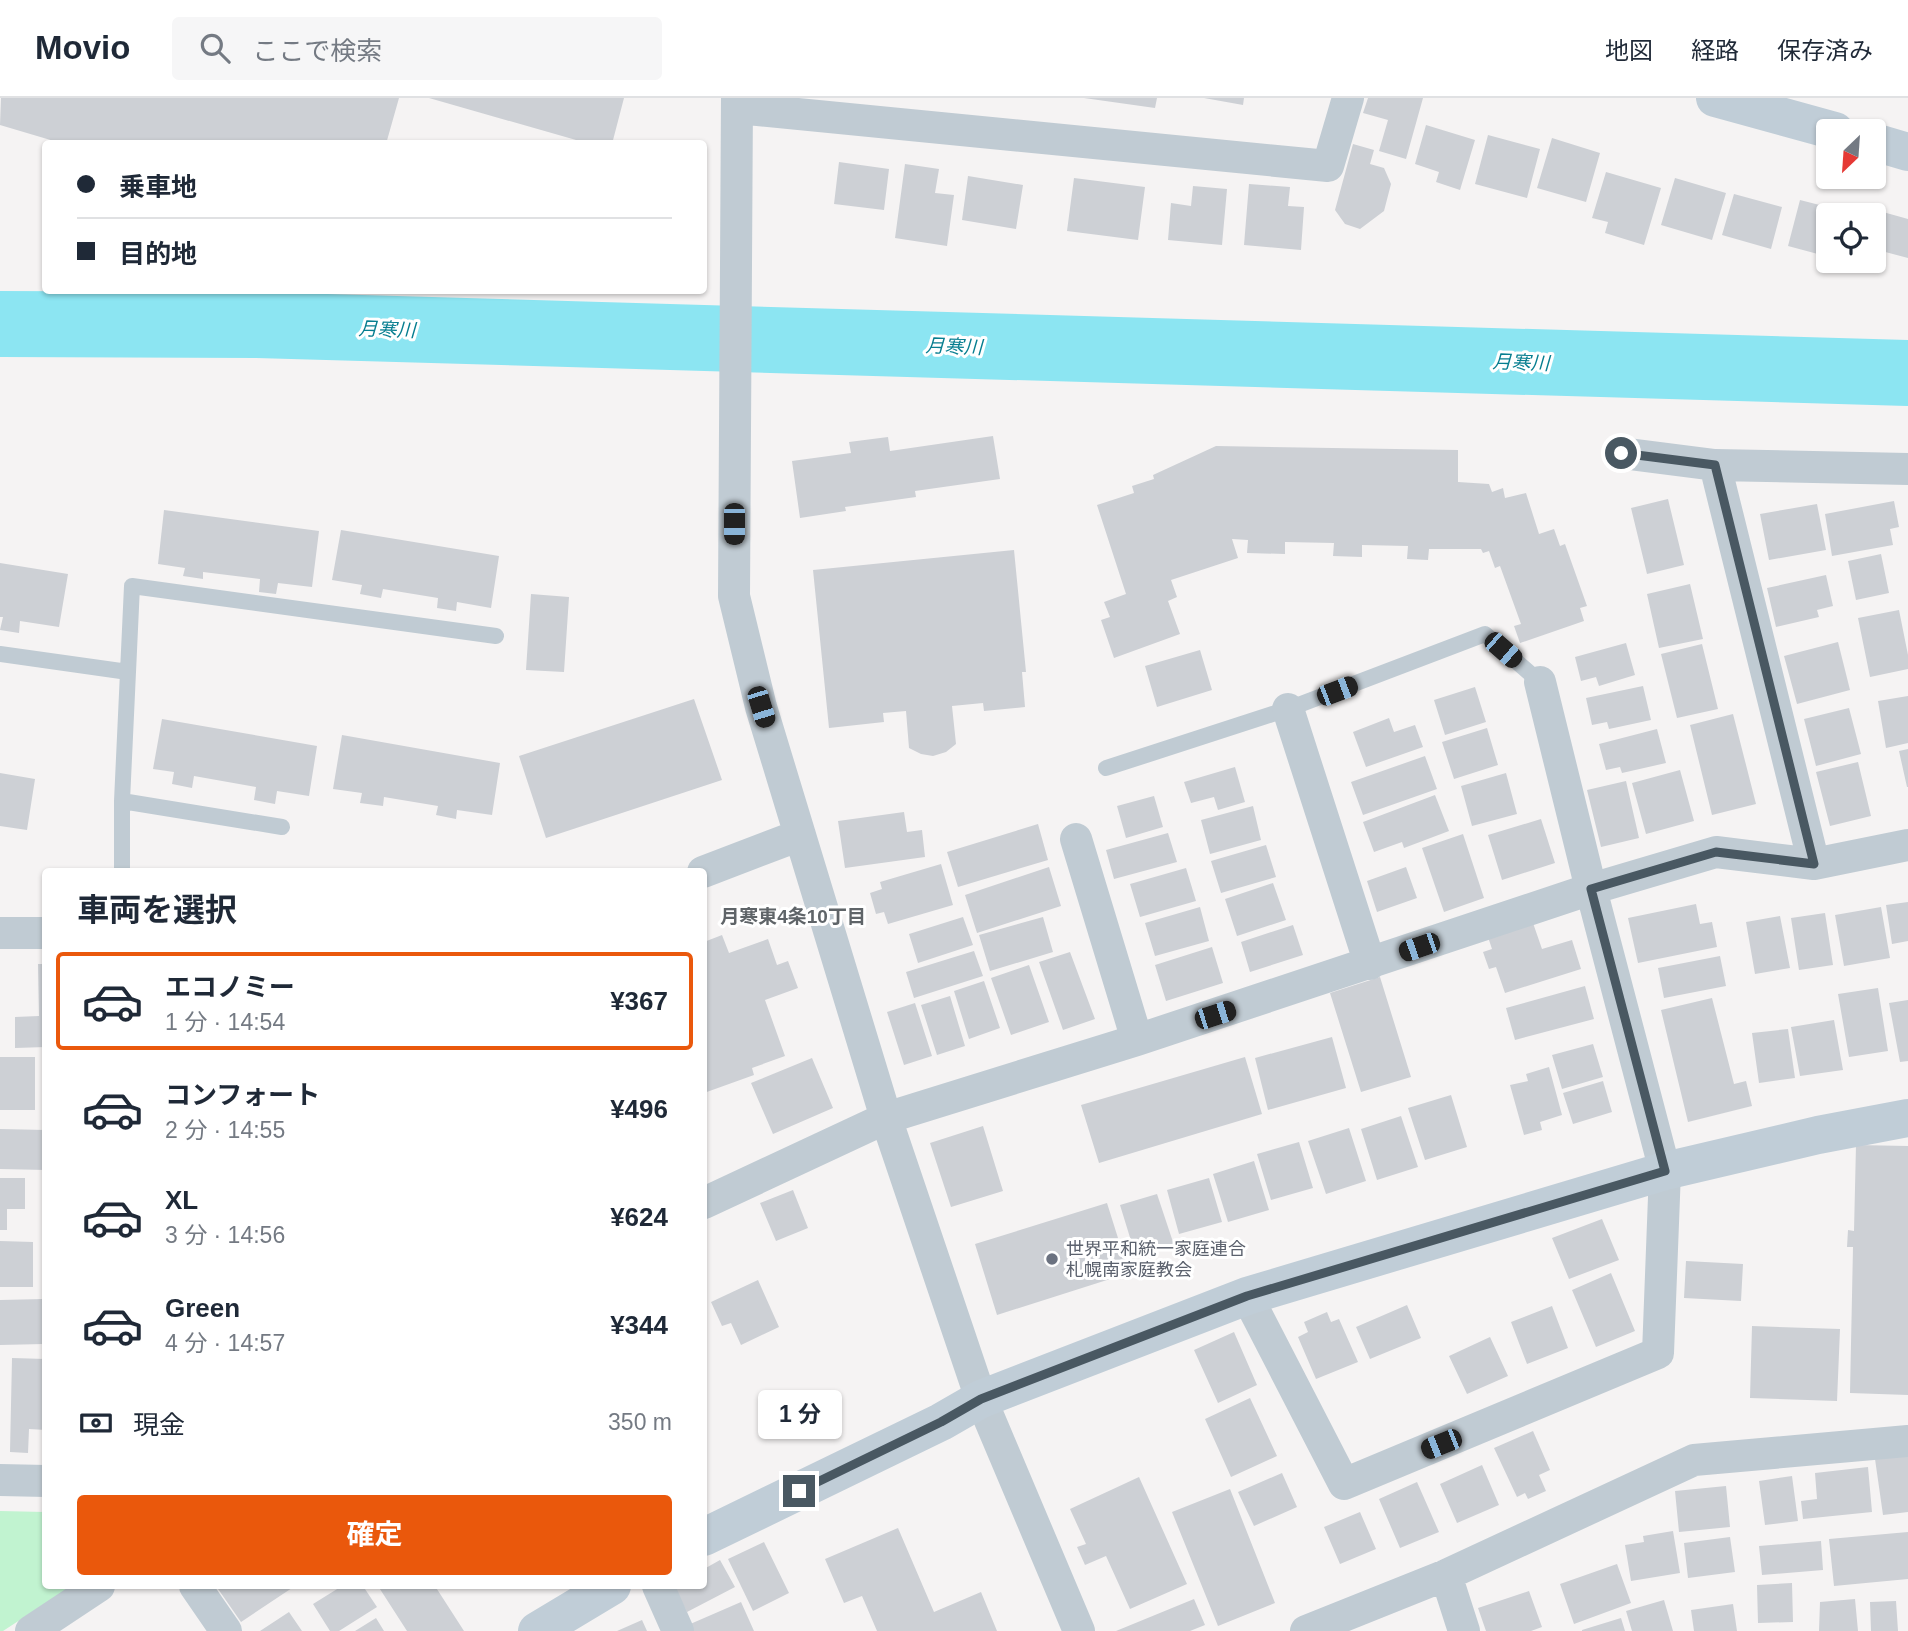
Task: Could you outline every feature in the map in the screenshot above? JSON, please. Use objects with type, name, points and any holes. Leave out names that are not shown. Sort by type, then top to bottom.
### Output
[{"type":"street","points":[[1079,1631],[981,1399],[886,1118],[761,707],[734,596],[737,103],[1328,166],[1348,98]]},
{"type":"street","points":[[1736,101],[1816,125]]},
{"type":"street","points":[[1886,146],[1908,152]]},
{"type":"street","points":[[1621,453],[1715,465],[1908,469]]},
{"type":"street","points":[[1715,465],[1814,864]]},
{"type":"street","points":[[1247,1296],[1344,1484],[1658,1353],[1665,1171],[1539,682]]},
{"type":"street","points":[[1288,709],[1370,964]]},
{"type":"street","points":[[707,871],[800,835]]},
{"type":"street","points":[[1076,839],[1137,1040]]},
{"type":"street","points":[[707,1202],[886,1118],[1137,1040],[1591,889],[1716,852],[1814,864],[1908,845]]},
{"type":"street","points":[[0,933],[42,933]]},
{"type":"street","points":[[707,1536],[941,1422],[981,1399],[1247,1296],[1665,1171],[1818,1135],[1908,1118]]},
{"type":"street","points":[[1306,1631],[1446,1574],[1694,1460],[1908,1441]]},
{"type":"street","points":[[0,1480],[42,1480]]},
{"type":"street","points":[[1446,1574],[1464,1631]]},
{"type":"street","points":[[31,1631],[94,1589]]},
{"type":"street","points":[[197,1589],[226,1631]]},
{"type":"street","points":[[537,1631],[607,1589]]},
{"type":"street","points":[[659,1589],[678,1631]]},
{"type":"lane","points":[[122,868],[122,802],[132,586],[496,636]]},
{"type":"lane","points":[[1106,768],[1288,709],[1485,634],[1539,682]]},
{"type":"lane","points":[[0,654],[128,671]]},
{"type":"lane","points":[[122,802],[282,827]]},
{"type":"green space","points":[[0,1511],[42,1512],[42,1589],[67,1589],[0,1631]]},
{"type":"building","points":[[1,98],[399,98],[387,140],[51,140],[0,125]]},
{"type":"building","points":[[429,98],[624,98],[613,140],[576,140]]},
{"type":"building","points":[[1084,98],[1157,98],[1155,108]]},
{"type":"building","points":[[1204,98],[1244,98],[1243,105]]},
{"type":"building","points":[[1368,98],[1423,98],[1406,159],[1379,151],[1388,120],[1363,113]]},
{"type":"building","points":[[1426,125],[1475,140],[1460,190],[1436,182],[1439,172],[1415,164]]},
{"type":"building","points":[[1488,135],[1540,149],[1527,198],[1475,184]]},
{"type":"building","points":[[1552,138],[1600,153],[1586,202],[1537,188]]},
{"type":"building","points":[[1353,144],[1374,150],[1370,164],[1384,168],[1391,184],[1384,211],[1360,229],[1345,224],[1335,210]]},
{"type":"building","points":[[839,162],[889,169],[884,210],[834,204]]},
{"type":"building","points":[[905,164],[939,169],[935,193],[954,195],[947,246],[895,238]]},
{"type":"building","points":[[1606,172],[1661,188],[1644,245],[1605,233],[1608,222],[1592,218]]},
{"type":"building","points":[[968,176],[1023,185],[1016,229],[962,220]]},
{"type":"building","points":[[1074,178],[1145,187],[1138,240],[1067,231]]},
{"type":"building","points":[[1675,178],[1726,193],[1712,240],[1661,225]]},
{"type":"building","points":[[1249,184],[1290,187],[1288,206],[1304,207],[1301,250],[1244,245]]},
{"type":"building","points":[[1193,186],[1227,189],[1222,245],[1168,240],[1171,203],[1191,206]]},
{"type":"building","points":[[1734,194],[1782,207],[1771,249],[1722,235]]},
{"type":"building","points":[[1800,200],[1816,204],[1816,254],[1788,246]]},
{"type":"building","points":[[1886,213],[1908,219],[1908,258],[1886,252]]},
{"type":"building","points":[[993,436],[1000,479],[915,491],[916,497],[845,507],[846,511],[800,518],[792,461],[851,453],[849,442],[888,437],[890,451]]},
{"type":"building","points":[[1216,446],[1458,450],[1458,482],[1489,484],[1492,492],[1503,488],[1505,498],[1526,493],[1539,534],[1554,529],[1560,546],[1565,544],[1587,606],[1580,608],[1584,621],[1520,643],[1514,626],[1521,624],[1500,566],[1495,568],[1489,551],[1483,553],[1481,549],[1429,549],[1428,560],[1407,559],[1408,546],[1362,545],[1362,557],[1333,556],[1334,543],[1285,542],[1285,554],[1247,553],[1248,540],[1232,539],[1238,558],[1171,580],[1177,597],[1168,601],[1180,634],[1114,658],[1101,620],[1110,617],[1104,602],[1126,594],[1097,505],[1134,493],[1132,486],[1154,479],[1153,475]]},
{"type":"building","points":[[1668,499],[1684,565],[1647,574],[1631,508]]},
{"type":"building","points":[[1894,501],[1899,527],[1890,529],[1893,545],[1832,556],[1825,514]]},
{"type":"building","points":[[1817,504],[1826,550],[1769,560],[1760,514]]},
{"type":"building","points":[[164,510],[319,531],[312,587],[278,583],[276,594],[259,592],[260,579],[203,572],[203,579],[183,576],[185,568],[158,564]]},
{"type":"building","points":[[341,530],[499,556],[491,608],[457,602],[456,611],[437,608],[438,598],[383,589],[381,598],[360,594],[362,585],[332,580]]},
{"type":"building","points":[[1014,550],[1026,672],[1022,672],[1025,707],[984,711],[983,703],[952,706],[956,744],[946,752],[933,756],[909,748],[906,711],[883,713],[884,722],[829,728],[813,570]]},
{"type":"building","points":[[1881,554],[1889,593],[1856,600],[1848,561]]},
{"type":"building","points":[[0,563],[68,574],[59,627],[20,621],[19,633],[0,630],[3,617],[0,617]]},
{"type":"building","points":[[1826,575],[1833,606],[1817,610],[1819,617],[1776,627],[1767,588]]},
{"type":"building","points":[[1690,584],[1703,639],[1659,648],[1647,594]]},
{"type":"building","points":[[531,594],[569,597],[564,672],[526,670]]},
{"type":"building","points":[[1899,610],[1908,655],[1908,669],[1870,677],[1858,618]]},
{"type":"building","points":[[1838,642],[1850,690],[1797,704],[1784,656]]},
{"type":"building","points":[[1626,643],[1635,675],[1599,686],[1596,677],[1581,681],[1575,657]]},
{"type":"building","points":[[1702,644],[1718,709],[1677,718],[1661,654]]},
{"type":"building","points":[[1200,650],[1212,690],[1157,707],[1145,666]]},
{"type":"building","points":[[1643,686],[1651,720],[1609,729],[1607,722],[1592,725],[1586,698]]},
{"type":"building","points":[[1475,687],[1486,722],[1445,735],[1434,700]]},
{"type":"building","points":[[1908,696],[1908,743],[1886,748],[1878,701]]},
{"type":"building","points":[[694,699],[722,780],[546,838],[519,756]]},
{"type":"building","points":[[1849,708],[1861,754],[1816,766],[1804,719]]},
{"type":"building","points":[[1733,714],[1756,804],[1712,815],[1690,725]]},
{"type":"building","points":[[1389,718],[1394,732],[1415,725],[1423,747],[1366,767],[1353,732]]},
{"type":"building","points":[[162,719],[317,746],[309,796],[277,791],[275,804],[254,800],[256,787],[194,776],[192,788],[172,784],[174,772],[153,769]]},
{"type":"building","points":[[1487,728],[1498,765],[1454,779],[1442,742]]},
{"type":"building","points":[[1657,729],[1666,763],[1622,773],[1620,767],[1606,770],[1599,744]]},
{"type":"building","points":[[342,735],[500,763],[492,815],[457,810],[456,819],[436,815],[438,806],[384,797],[383,806],[360,803],[362,793],[333,789]]},
{"type":"building","points":[[1908,749],[1908,787],[1907,787],[1899,751]]},
{"type":"building","points":[[1425,756],[1437,789],[1363,815],[1351,782]]},
{"type":"building","points":[[1858,762],[1871,816],[1830,826],[1816,772]]},
{"type":"building","points":[[1235,767],[1245,802],[1218,810],[1214,797],[1191,803],[1184,782]]},
{"type":"building","points":[[1680,770],[1694,821],[1646,834],[1632,783]]},
{"type":"building","points":[[0,773],[35,779],[27,830],[0,826]]},
{"type":"building","points":[[1506,773],[1517,814],[1472,826],[1461,786]]},
{"type":"building","points":[[1626,781],[1639,838],[1601,847],[1587,790]]},
{"type":"building","points":[[1435,795],[1449,831],[1404,848],[1402,842],[1374,852],[1363,822]]},
{"type":"building","points":[[1154,796],[1163,827],[1126,838],[1117,806]]},
{"type":"building","points":[[1253,806],[1261,840],[1210,854],[1201,820]]},
{"type":"building","points":[[904,812],[907,832],[922,830],[925,857],[845,868],[838,821]]},
{"type":"building","points":[[1541,819],[1555,863],[1502,880],[1488,835]]},
{"type":"building","points":[[1038,824],[1048,860],[958,887],[947,852]]},
{"type":"building","points":[[1168,833],[1177,862],[1114,879],[1106,850]]},
{"type":"building","points":[[1463,834],[1484,898],[1444,912],[1422,848]]},
{"type":"building","points":[[1266,845],[1276,877],[1221,893],[1211,861]]},
{"type":"building","points":[[941,864],[953,905],[888,924],[884,912],[876,914],[870,893],[882,889],[880,882]]},
{"type":"building","points":[[1049,867],[1061,906],[977,933],[965,895]]},
{"type":"building","points":[[1406,867],[1417,898],[1377,912],[1367,881]]},
{"type":"building","points":[[1186,868],[1196,901],[1140,917],[1130,884]]},
{"type":"building","points":[[1273,883],[1286,920],[1237,936],[1225,899]]},
{"type":"building","points":[[1908,902],[1908,941],[1892,944],[1886,905]]},
{"type":"building","points":[[1696,904],[1700,924],[1712,922],[1717,947],[1638,963],[1628,918]]},
{"type":"building","points":[[1200,907],[1209,941],[1155,956],[1145,923]]},
{"type":"building","points":[[1881,907],[1890,958],[1844,966],[1835,915]]},
{"type":"building","points":[[1825,913],[1833,965],[1799,970],[1791,918]]},
{"type":"building","points":[[1780,916],[1790,968],[1755,974],[1746,922]]},
{"type":"building","points":[[963,917],[973,945],[918,963],[909,934]]},
{"type":"building","points":[[1043,917],[1053,952],[990,971],[979,935]]},
{"type":"building","points":[[1533,923],[1542,949],[1572,940],[1581,969],[1505,993],[1496,967],[1489,969],[1483,952],[1492,949],[1488,937]]},
{"type":"building","points":[[1293,925],[1303,955],[1250,972],[1241,942]]},
{"type":"building","points":[[722,935],[729,953],[768,939],[777,965],[788,961],[798,988],[765,1000],[785,1056],[752,1068],[754,1075],[707,1092],[707,941]]},
{"type":"building","points":[[1212,947],[1223,983],[1166,1001],[1155,965]]},
{"type":"building","points":[[974,951],[983,976],[914,998],[906,972]]},
{"type":"building","points":[[1070,952],[1095,1019],[1063,1030],[1039,962]]},
{"type":"building","points":[[1720,956],[1726,986],[1664,998],[1658,968]]},
{"type":"building","points":[[38,964],[42,964],[42,1047],[15,1048],[15,1017],[39,1016]]},
{"type":"building","points":[[1029,965],[1049,1022],[1011,1035],[991,978]]},
{"type":"building","points":[[1380,977],[1411,1077],[1361,1092],[1330,993]]},
{"type":"building","points":[[984,981],[1000,1028],[969,1039],[954,991]]},
{"type":"building","points":[[1585,986],[1594,1019],[1515,1040],[1506,1008]]},
{"type":"building","points":[[1878,988],[1888,1051],[1849,1057],[1838,994]]},
{"type":"building","points":[[950,996],[965,1046],[937,1055],[921,1005]]},
{"type":"building","points":[[1712,998],[1734,1084],[1746,1081],[1752,1106],[1688,1122],[1661,1010]]},
{"type":"building","points":[[1908,1000],[1908,1061],[1900,1062],[1889,1003]]},
{"type":"building","points":[[915,1003],[932,1056],[904,1065],[887,1012]]},
{"type":"building","points":[[1834,1020],[1843,1070],[1800,1076],[1791,1027]]},
{"type":"building","points":[[1788,1029],[1795,1078],[1759,1083],[1752,1033]]},
{"type":"building","points":[[1332,1037],[1346,1088],[1268,1110],[1255,1058]]},
{"type":"building","points":[[1593,1044],[1603,1077],[1562,1089],[1552,1055]]},
{"type":"building","points":[[0,1057],[35,1057],[35,1110],[0,1110]]},
{"type":"building","points":[[1245,1057],[1262,1114],[1099,1163],[1081,1105]]},
{"type":"building","points":[[812,1058],[833,1108],[773,1134],[751,1083]]},
{"type":"building","points":[[1549,1067],[1562,1115],[1540,1122],[1542,1130],[1524,1135],[1510,1085],[1528,1081],[1526,1074]]},
{"type":"building","points":[[1603,1081],[1612,1112],[1573,1124],[1563,1093]]},
{"type":"building","points":[[1451,1095],[1467,1147],[1425,1160],[1408,1108]]},
{"type":"building","points":[[1401,1116],[1418,1167],[1377,1180],[1361,1129]]},
{"type":"building","points":[[983,1126],[1003,1191],[951,1207],[930,1143]]},
{"type":"building","points":[[1349,1128],[1366,1181],[1326,1194],[1308,1141]]},
{"type":"building","points":[[0,1129],[42,1130],[42,1170],[0,1169]]},
{"type":"building","points":[[1299,1142],[1313,1188],[1271,1200],[1257,1154]]},
{"type":"building","points":[[1856,1145],[1908,1146],[1908,1395],[1850,1393],[1853,1247],[1847,1247],[1848,1230],[1854,1231]]},
{"type":"building","points":[[1254,1161],[1269,1210],[1228,1222],[1213,1174]]},
{"type":"building","points":[[0,1178],[25,1178],[25,1209],[7,1209],[7,1230],[0,1230]]},
{"type":"building","points":[[1209,1178],[1222,1222],[1179,1234],[1167,1190]]},
{"type":"building","points":[[793,1190],[808,1228],[776,1241],[760,1203]]},
{"type":"building","points":[[1157,1194],[1174,1245],[1136,1257],[1120,1205]]},
{"type":"building","name":"世界平和統一家庭連合 札幌南家庭教会","points":[[1107,1203],[1129,1273],[997,1315],[975,1244]]},
{"type":"building","points":[[1602,1219],[1619,1260],[1569,1279],[1552,1238]]},
{"type":"building","points":[[0,1241],[33,1242],[33,1287],[0,1287]]},
{"type":"building","points":[[1686,1261],[1743,1264],[1741,1301],[1684,1298]]},
{"type":"building","points":[[1611,1273],[1635,1331],[1596,1347],[1572,1290]]},
{"type":"building","points":[[758,1280],[779,1327],[741,1345],[731,1323],[722,1326],[711,1302]]},
{"type":"building","points":[[42,1299],[42,1344],[0,1345],[0,1300]]},
{"type":"building","points":[[1407,1305],[1421,1338],[1370,1359],[1356,1327]]},
{"type":"building","points":[[1552,1306],[1568,1348],[1527,1364],[1511,1322]]},
{"type":"building","points":[[1327,1312],[1331,1322],[1339,1319],[1358,1362],[1316,1379],[1298,1337],[1308,1332],[1304,1322]]},
{"type":"building","points":[[1752,1326],[1840,1329],[1837,1401],[1750,1398]]},
{"type":"building","points":[[1234,1332],[1257,1385],[1218,1403],[1194,1350]]},
{"type":"building","points":[[1490,1337],[1508,1376],[1467,1394],[1449,1356]]},
{"type":"building","points":[[12,1358],[42,1359],[42,1430],[29,1429],[28,1453],[10,1452]]},
{"type":"building","points":[[1250,1398],[1277,1456],[1231,1477],[1205,1419]]},
{"type":"building","points":[[1533,1431],[1550,1470],[1539,1475],[1546,1491],[1528,1499],[1525,1493],[1517,1497],[1494,1448]]},
{"type":"building","points":[[1908,1454],[1908,1512],[1883,1515],[1875,1459]]},
{"type":"building","points":[[1482,1465],[1499,1505],[1457,1523],[1440,1484]]},
{"type":"building","points":[[1868,1467],[1872,1512],[1803,1519],[1801,1501],[1817,1499],[1815,1473]]},
{"type":"building","points":[[1282,1473],[1297,1507],[1254,1526],[1238,1492]]},
{"type":"building","points":[[1792,1476],[1798,1521],[1765,1525],[1759,1481]]},
{"type":"building","points":[[1139,1477],[1187,1584],[1130,1609],[1106,1556],[1085,1565],[1077,1547],[1086,1544],[1070,1509]]},
{"type":"building","points":[[1417,1482],[1439,1532],[1400,1548],[1379,1499]]},
{"type":"building","points":[[1726,1486],[1730,1527],[1679,1532],[1675,1491]]},
{"type":"building","points":[[1230,1489],[1275,1603],[1218,1626],[1172,1512]]},
{"type":"building","points":[[1360,1512],[1376,1549],[1340,1564],[1324,1527]]},
{"type":"building","points":[[898,1528],[934,1612],[981,1592],[997,1631],[877,1631],[862,1596],[844,1603],[825,1559]]},
{"type":"building","points":[[1673,1531],[1680,1573],[1631,1581],[1625,1545],[1644,1542],[1643,1536]]},
{"type":"building","points":[[1908,1532],[1908,1579],[1834,1586],[1829,1539]]},
{"type":"building","points":[[1730,1537],[1735,1572],[1688,1578],[1684,1543]]},
{"type":"building","points":[[1821,1541],[1823,1570],[1762,1575],[1759,1546]]},
{"type":"building","points":[[764,1542],[789,1593],[753,1611],[728,1559]]},
{"type":"building","points":[[720,1560],[735,1587],[687,1612],[675,1589],[707,1589],[707,1567]]},
{"type":"building","points":[[1617,1564],[1631,1603],[1574,1624],[1560,1584]]},
{"type":"building","points":[[1792,1583],[1793,1622],[1758,1623],[1757,1585]]},
{"type":"building","points":[[218,1589],[290,1589],[241,1622]]},
{"type":"building","points":[[337,1589],[365,1589],[377,1607],[339,1631],[330,1631],[313,1604]]},
{"type":"building","points":[[380,1589],[437,1589],[464,1631],[407,1631]]},
{"type":"building","points":[[1529,1591],[1542,1627],[1531,1631],[1486,1631],[1478,1608]]},
{"type":"building","points":[[1194,1599],[1205,1625],[1190,1631],[1116,1631]]},
{"type":"building","points":[[1855,1599],[1858,1631],[1819,1631],[1820,1602]]},
{"type":"building","points":[[1664,1600],[1673,1631],[1632,1631],[1626,1611]]},
{"type":"building","points":[[1896,1601],[1898,1631],[1871,1631],[1870,1602]]},
{"type":"building","points":[[741,1602],[754,1631],[691,1631],[688,1625]]},
{"type":"building","points":[[1733,1604],[1737,1631],[1694,1631],[1691,1610]]},
{"type":"building","points":[[289,1612],[302,1631],[260,1631]]},
{"type":"building","points":[[376,1618],[384,1631],[355,1631]]},
{"type":"building","points":[[1621,1618],[1625,1631],[1582,1631],[1582,1630]]},
{"type":"building","points":[[642,1620],[647,1631],[617,1631]]},
{"type":"waterway","name":"月寒川","points":[[0,324],[257,325],[1908,373]]},
{"type":"place","name":"世界平和統一家庭連合 札幌南家庭教会","points":[[1052,1259]]},
{"type":"district","name":"月寒東4条10丁目","points":[[793,916]]},
{"type":"route","points":[[799,1491],[941,1422],[981,1399],[1247,1296],[1665,1171],[1591,889],[1716,852],[1814,864],[1715,465],[1621,453]]}]
